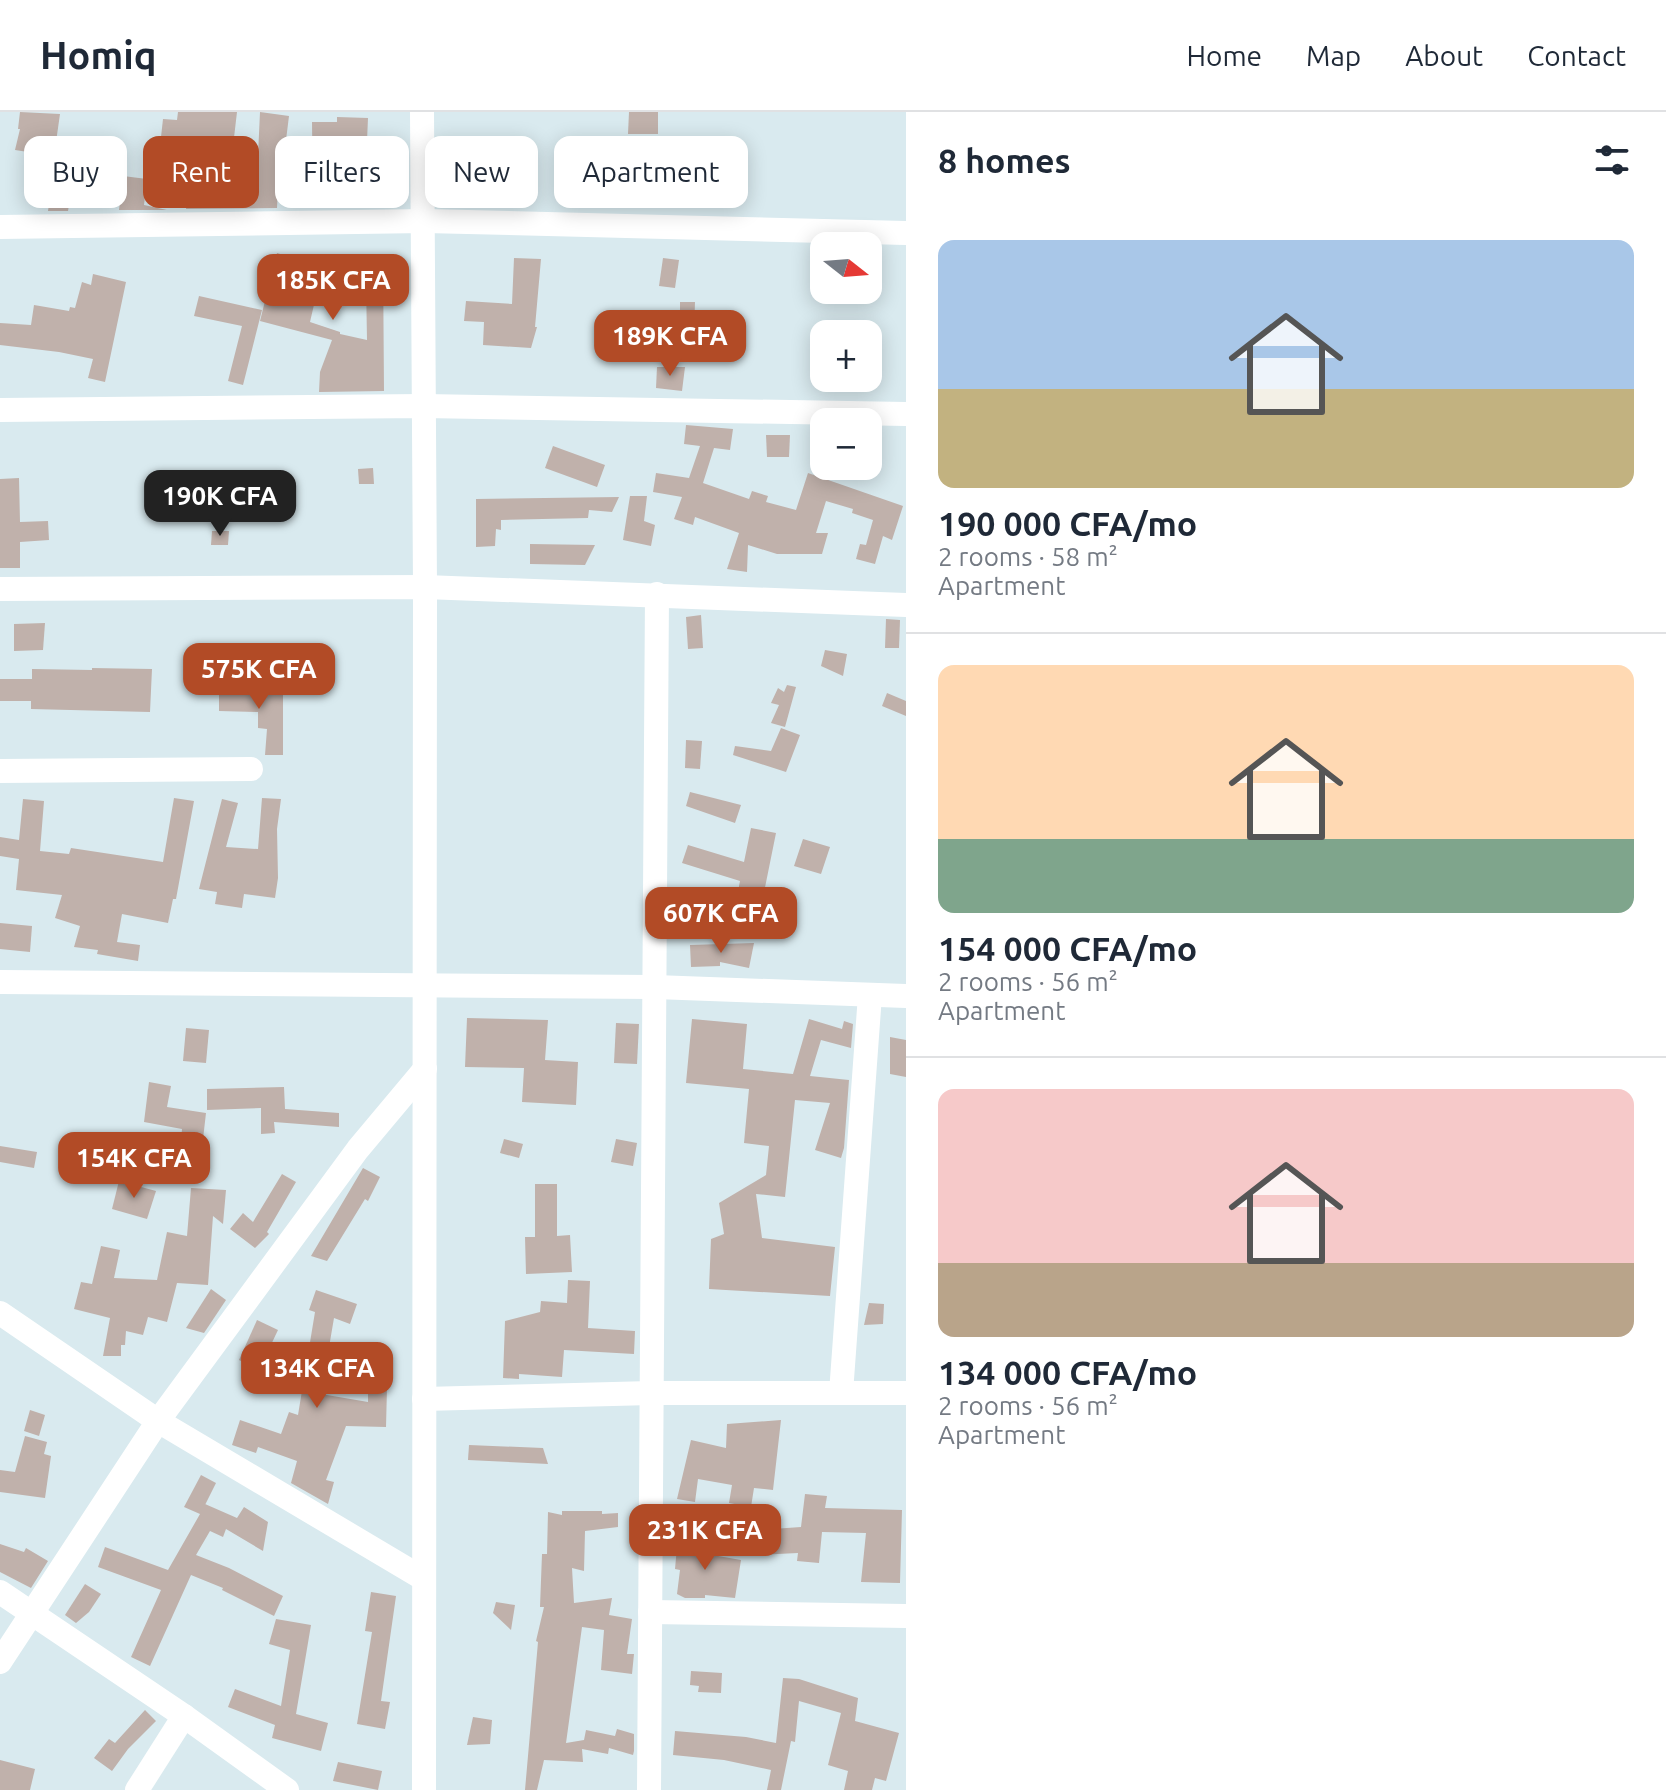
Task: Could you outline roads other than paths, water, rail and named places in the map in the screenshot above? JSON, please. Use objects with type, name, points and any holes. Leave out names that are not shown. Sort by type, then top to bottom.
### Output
[{"type":"street","points":[[422,112],[425,221],[424,1790]]},
{"type":"street","points":[[0,227],[425,221],[906,233]]},
{"type":"street","points":[[0,410],[424,406],[906,414]]},
{"type":"street","points":[[0,589],[425,587],[906,605]]},
{"type":"street","points":[[649,1790],[657,594]]},
{"type":"street","points":[[0,771],[251,769]]},
{"type":"street","points":[[0,982],[655,987],[906,996]]},
{"type":"street","points":[[841,1393],[870,995]]},
{"type":"street","points":[[0,1662],[158,1421],[358,1149],[425,1069]]},
{"type":"street","points":[[0,1313],[158,1421],[424,1579]]},
{"type":"street","points":[[424,1399],[651,1393],[906,1393]]},
{"type":"street","points":[[0,1592],[184,1716],[287,1790]]},
{"type":"street","points":[[650,1612],[906,1616]]},
{"type":"street","points":[[137,1790],[184,1716]]}]
